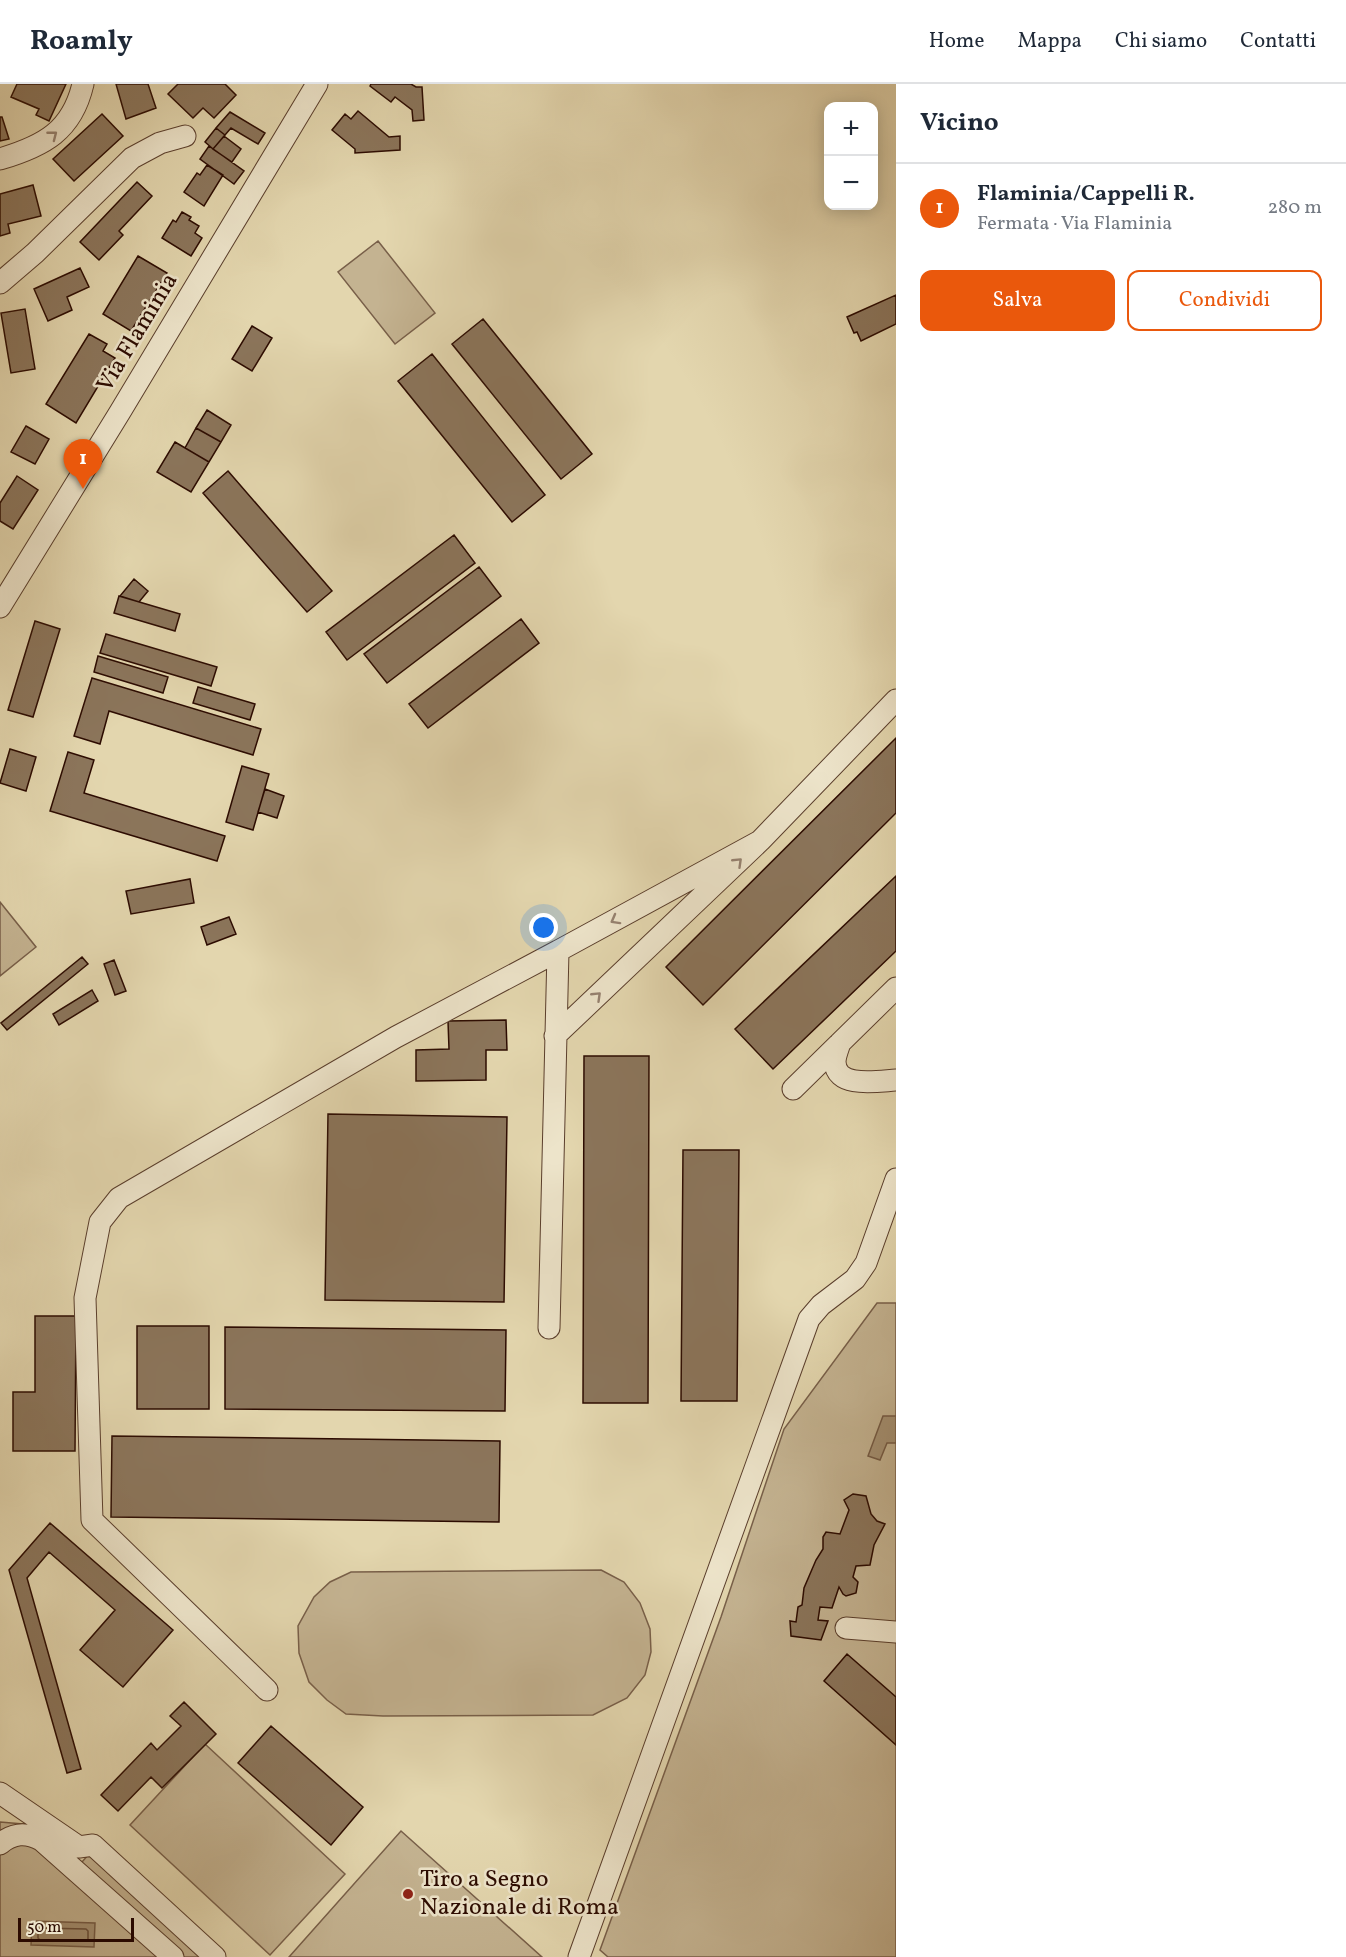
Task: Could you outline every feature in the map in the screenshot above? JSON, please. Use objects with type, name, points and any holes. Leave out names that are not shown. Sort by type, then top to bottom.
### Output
[{"type":"street","points":[[0,159],[34,147],[56,134],[74,110],[83,84]]},
{"type":"street","name":"Via Flaminia","points":[[0,607],[317,84]]},
{"type":"street","points":[[0,282],[35,253],[138,154],[160,143],[185,136]]},
{"type":"street","points":[[555,1036],[760,841],[896,700]]},
{"type":"street","points":[[267,1690],[92,1520],[85,1298],[100,1222],[119,1198],[396,1037],[760,841]]},
{"type":"street","points":[[679,885],[690,908]]},
{"type":"street","points":[[549,1328],[558,951]]},
{"type":"street","points":[[793,1089],[896,988]]},
{"type":"street","points":[[840,1043],[835,1060],[836,1068],[841,1076],[852,1081],[896,1080]]},
{"type":"street","points":[[579,1957],[809,1319],[820,1305],[855,1279],[866,1263],[896,1179]]},
{"type":"street","points":[[846,1628],[896,1632]]},
{"type":"street","points":[[0,1793],[79,1847],[93,1845],[215,1957]]},
{"type":"street","points":[[0,1844],[6,1839],[22,1834],[41,1840],[173,1957]]},
{"type":"shaded area","points":[[378,241],[435,313],[395,344],[338,272]]},
{"type":"shaded area","points":[[0,902],[36,947],[0,976]]},
{"type":"shaded area","points":[[877,1303],[896,1303],[896,1957],[608,1957],[600,1950],[721,1617],[784,1429]]},
{"type":"shaded area","points":[[601,1570],[624,1582],[640,1603],[650,1629],[651,1652],[645,1675],[627,1698],[593,1715],[383,1716],[346,1714],[327,1700],[309,1682],[299,1653],[298,1626],[314,1597],[330,1582],[351,1572]]},
{"type":"shaded area","points":[[205,1744],[345,1874],[270,1955],[130,1825]]},
{"type":"shaded area","points":[[0,1822],[35,1825],[82,1862],[89,1854],[201,1957],[0,1957]]},
{"type":"shaded area","name":"Tiro a Segno Nazionale di Roma","points":[[401,1831],[542,1957],[289,1957]]},
{"type":"water","points":[[883,1416],[896,1416],[896,1443],[887,1443],[880,1460],[868,1456]]},
{"type":"water","points":[[32,1921],[95,1923],[94,1947],[31,1945]]},
{"type":"building","points":[[17,84],[66,84],[49,121],[36,115],[39,109],[11,97]]},
{"type":"building","points":[[116,84],[148,84],[156,108],[126,119]]},
{"type":"building","points":[[178,84],[225,84],[236,95],[214,118],[203,108],[193,118],[168,94]]},
{"type":"building","points":[[371,84],[411,84],[422,87],[424,120],[413,121],[412,110],[395,97],[391,102],[370,86]]},
{"type":"building","points":[[358,111],[389,137],[400,136],[400,150],[355,153],[355,149],[332,130],[345,114],[351,119]]},
{"type":"building","points":[[230,112],[265,133],[258,144],[231,128],[225,135],[216,128]]},
{"type":"building","points":[[102,114],[123,136],[74,181],[53,159]]},
{"type":"building","points":[[0,117],[2,117],[9,139],[0,141]]},
{"type":"building","points":[[216,128],[225,135],[213,149],[205,142]]},
{"type":"building","points":[[224,136],[241,149],[232,162],[213,149]]},
{"type":"building","points":[[209,146],[244,171],[234,184],[200,159]]},
{"type":"building","points":[[207,165],[223,175],[204,206],[184,192],[197,173],[200,175]]},
{"type":"building","points":[[137,182],[152,196],[119,231],[123,235],[99,260],[80,242]]},
{"type":"building","points":[[33,185],[41,216],[8,224],[10,233],[0,236],[0,194]]},
{"type":"building","points":[[182,212],[191,217],[189,220],[199,226],[195,233],[202,238],[191,256],[162,238],[173,220],[176,222]]},
{"type":"building","points":[[138,256],[167,273],[131,331],[103,314]]},
{"type":"building","points":[[80,268],[89,287],[67,297],[72,310],[48,321],[34,289]]},
{"type":"building","points":[[896,295],[896,324],[861,341],[857,332],[854,333],[847,317]]},
{"type":"building","points":[[25,309],[35,369],[11,373],[1,313]]},
{"type":"building","points":[[483,319],[592,454],[561,479],[452,344]]},
{"type":"building","points":[[252,326],[272,338],[252,371],[232,359]]},
{"type":"building","points":[[89,334],[107,344],[103,351],[115,358],[76,423],[46,404]]},
{"type":"building","points":[[432,354],[545,495],[512,522],[398,381]]},
{"type":"building","points":[[207,410],[231,425],[221,442],[196,428]]},
{"type":"building","points":[[26,426],[49,439],[35,464],[11,452]]},
{"type":"building","points":[[196,428],[221,442],[209,462],[185,448]]},
{"type":"building","points":[[175,442],[209,462],[191,492],[157,472]]},
{"type":"building","points":[[228,471],[332,591],[307,612],[203,493]]},
{"type":"building","points":[[17,476],[38,490],[13,529],[0,521],[0,503]]},
{"type":"building","points":[[454,535],[475,563],[347,660],[326,632]]},
{"type":"building","points":[[479,567],[501,596],[387,683],[364,654]]},
{"type":"building","points":[[134,579],[148,591],[139,602],[120,596]]},
{"type":"building","points":[[119,596],[180,614],[175,631],[114,613]]},
{"type":"building","points":[[521,619],[539,643],[428,728],[409,704]]},
{"type":"building","points":[[35,621],[60,629],[33,717],[8,710]]},
{"type":"building","points":[[106,634],[217,667],[211,686],[100,653]]},
{"type":"building","points":[[98,656],[168,677],[163,693],[94,672]]},
{"type":"building","points":[[92,678],[261,729],[253,755],[109,711],[100,744],[74,736]]},
{"type":"building","points":[[198,687],[255,704],[250,720],[193,703]]},
{"type":"building","points":[[896,738],[896,813],[703,1005],[666,967]]},
{"type":"building","points":[[10,749],[36,757],[26,791],[0,783]]},
{"type":"building","points":[[68,752],[94,760],[84,793],[225,836],[217,861],[50,811]]},
{"type":"building","points":[[242,766],[269,774],[253,830],[226,822]]},
{"type":"building","points":[[265,789],[284,796],[277,818],[258,812]]},
{"type":"building","points":[[896,876],[896,951],[773,1069],[735,1029]]},
{"type":"building","points":[[190,879],[194,903],[131,914],[126,891]]},
{"type":"building","points":[[229,917],[236,934],[207,945],[201,927]]},
{"type":"building","points":[[82,957],[88,964],[7,1030],[1,1023]]},
{"type":"building","points":[[114,960],[126,991],[115,995],[104,964]]},
{"type":"building","points":[[92,990],[98,1001],[59,1025],[53,1014]]},
{"type":"building","points":[[506,1020],[507,1050],[486,1050],[486,1080],[416,1081],[416,1050],[449,1049],[448,1021]]},
{"type":"building","points":[[584,1056],[649,1056],[648,1403],[583,1403]]},
{"type":"building","points":[[328,1114],[507,1117],[504,1302],[325,1300]]},
{"type":"building","points":[[683,1150],[739,1150],[737,1401],[681,1401]]},
{"type":"building","points":[[35,1316],[76,1316],[75,1451],[13,1451],[13,1392],[35,1392]]},
{"type":"building","points":[[137,1326],[209,1326],[209,1409],[137,1409]]},
{"type":"building","points":[[225,1327],[506,1330],[505,1411],[225,1409]]},
{"type":"building","points":[[112,1436],[500,1441],[499,1522],[111,1517]]},
{"type":"building","points":[[853,1494],[866,1496],[871,1514],[877,1521],[885,1524],[874,1545],[870,1565],[856,1566],[853,1577],[858,1582],[856,1593],[846,1596],[839,1587],[832,1608],[820,1607],[818,1620],[828,1621],[821,1640],[791,1636],[790,1621],[796,1622],[798,1607],[802,1605],[804,1588],[823,1549],[823,1537],[826,1532],[840,1534],[849,1510],[844,1500]]},
{"type":"building","points":[[50,1523],[173,1630],[123,1687],[80,1650],[115,1610],[49,1552],[27,1578],[81,1769],[67,1773],[9,1570]]},
{"type":"building","points":[[847,1654],[896,1697],[896,1745],[824,1681]]},
{"type":"building","points":[[184,1702],[216,1734],[162,1788],[151,1777],[118,1811],[101,1795],[151,1743],[157,1750],[181,1726],[170,1716]]},
{"type":"building","points":[[271,1726],[363,1807],[331,1845],[238,1763]]},
{"type":"place","name":"Flaminia/Cappelli R.","points":[[83,489]]},
{"type":"place","name":"Tiro a Segno Nazionale di Roma","points":[[408,1894]]}]
